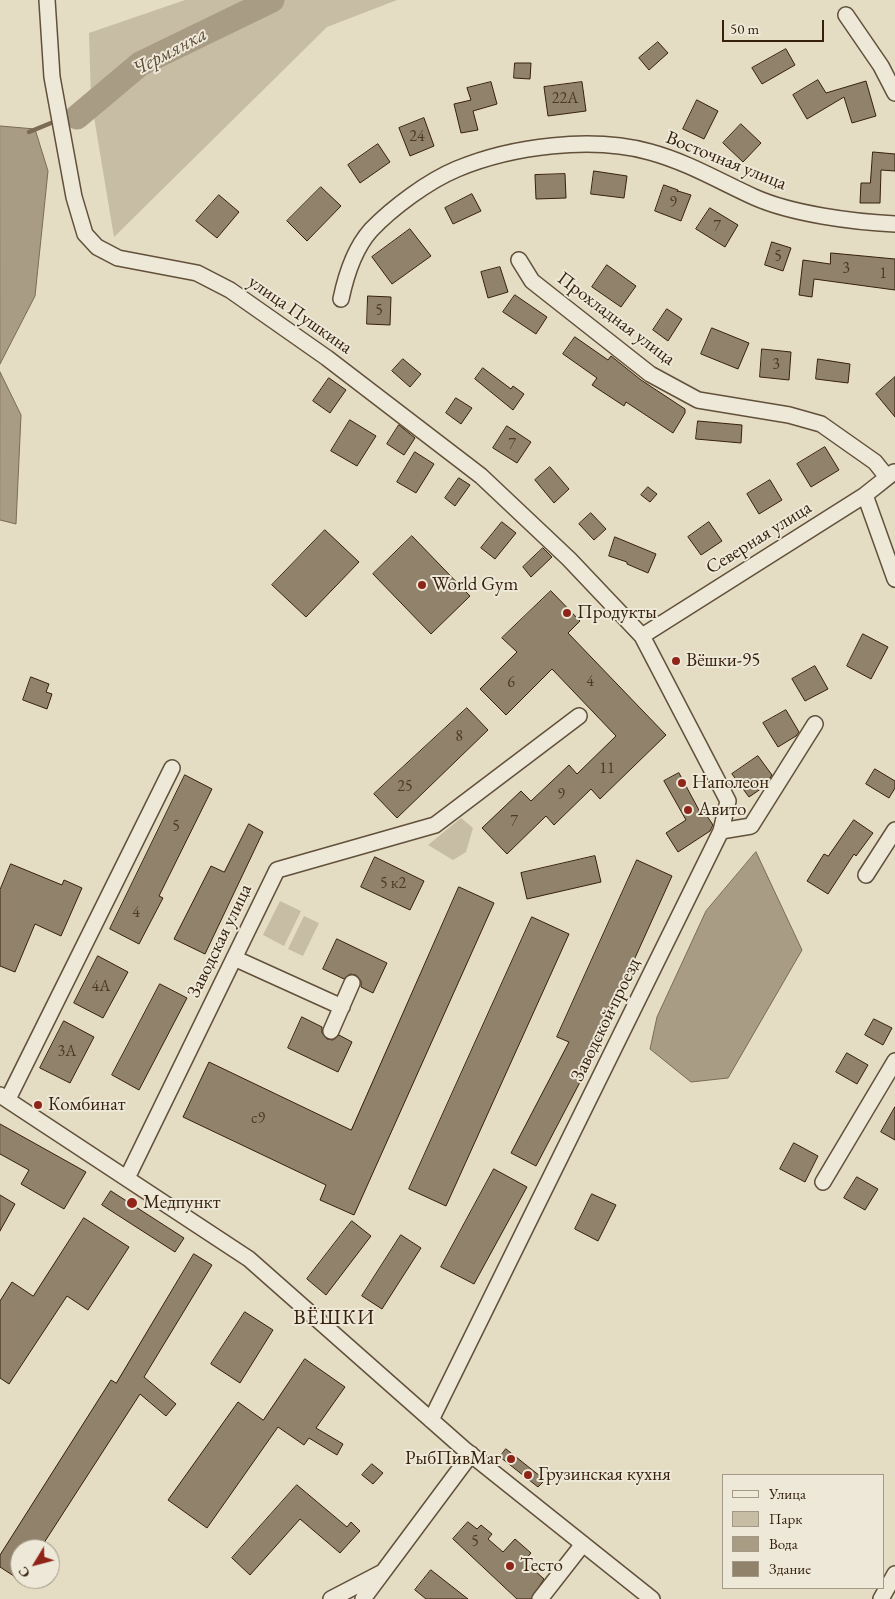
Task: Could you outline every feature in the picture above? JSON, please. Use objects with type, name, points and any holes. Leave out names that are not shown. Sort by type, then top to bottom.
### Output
[{"type":"street","name":"улица Пушкина","points":[[47,0],[52,77],[74,197],[85,234],[97,247],[118,258],[197,273],[230,290],[327,358],[481,476],[569,559],[642,636]]},
{"type":"street","points":[[846,15],[881,66],[895,93]]},
{"type":"street","name":"Восточная улица","points":[[341,299],[347,270],[370,231],[415,193],[455,169],[530,148],[599,144],[650,151],[708,173],[755,198],[802,211],[866,222],[895,224]]},
{"type":"street","name":"Прохладная улица","points":[[519,260],[532,281],[650,374],[698,400],[788,415],[821,424],[891,474]]},
{"type":"street","name":"Северная улица","points":[[642,636],[865,495],[891,474]]},
{"type":"street","points":[[865,495],[895,578]]},
{"type":"street","name":"Заводской проезд","points":[[431,1420],[722,831],[728,801],[642,636]]},
{"type":"street","name":"Заводская улица","points":[[127,1178],[277,870],[435,825],[579,716]]},
{"type":"street","points":[[722,831],[751,826],[816,724]]},
{"type":"street","points":[[172,768],[4,1097],[249,1259],[471,1454],[652,1599]]},
{"type":"street","points":[[866,875],[895,830]]},
{"type":"street","points":[[234,958],[342,1007]]},
{"type":"street","points":[[331,1031],[352,983]]},
{"type":"street","points":[[823,1182],[895,1062]]},
{"type":"street","points":[[363,1599],[471,1454]]},
{"type":"street","points":[[540,1599],[583,1544]]},
{"type":"street","points":[[331,1599],[385,1571]]},
{"type":"street","points":[[881,1599],[895,1574]]},
{"type":"green space","points":[[185,0],[397,0],[327,27],[114,237],[91,99],[89,33]]},
{"type":"green space","points":[[461,818],[473,828],[466,852],[453,860],[428,845]]},
{"type":"green space","points":[[280,901],[301,911],[284,946],[263,935]]},
{"type":"green space","points":[[304,916],[319,923],[303,956],[288,949]]},
{"type":"water","points":[[0,126],[35,129],[48,171],[35,296],[0,364]]},
{"type":"water","points":[[0,372],[21,415],[16,524],[0,520]]},
{"type":"water","points":[[756,852],[802,950],[728,1078],[691,1082],[650,1049],[657,1017],[706,911]]},
{"type":"building","points":[[658,42],[668,53],[649,70],[639,58]]},
{"type":"building","points":[[786,49],[795,65],[762,84],[752,68]]},
{"type":"building","points":[[515,63],[531,63],[530,79],[514,78]]},
{"type":"building","points":[[818,80],[826,93],[866,81],[876,116],[852,123],[844,97],[807,119],[793,95]]},
{"type":"building","points":[[491,82],[497,104],[473,111],[478,130],[461,133],[454,104],[471,100],[467,88]]},
{"type":"building","points":[[582,82],[586,111],[548,116],[544,87]]},
{"type":"building","points":[[697,100],[718,111],[704,139],[683,129]]},
{"type":"building","points":[[424,118],[434,146],[410,156],[399,128]]},
{"type":"building","points":[[741,124],[761,143],[743,162],[723,143]]},
{"type":"building","points":[[378,144],[390,162],[360,183],[348,165]]},
{"type":"building","points":[[873,152],[895,154],[895,171],[881,170],[880,203],[860,203],[861,183],[870,183]]},
{"type":"building","points":[[594,171],[627,176],[624,198],[591,194]]},
{"type":"building","points":[[565,174],[566,198],[536,199],[535,175]]},
{"type":"building","points":[[664,185],[678,190],[677,192],[691,195],[681,221],[655,211]]},
{"type":"building","points":[[321,187],[341,206],[307,241],[287,221]]},
{"type":"building","points":[[472,194],[481,211],[453,224],[445,208]]},
{"type":"building","points":[[219,195],[239,212],[217,238],[196,221]]},
{"type":"building","points":[[710,208],[738,225],[725,247],[696,229]]},
{"type":"building","points":[[410,229],[431,256],[392,284],[372,257]]},
{"type":"building","points":[[772,242],[791,248],[783,271],[765,265]]},
{"type":"building","points":[[831,253],[895,259],[895,290],[814,279],[812,297],[799,295],[803,260],[830,264]]},
{"type":"building","points":[[607,265],[636,286],[621,307],[592,287]]},
{"type":"building","points":[[500,267],[508,292],[488,298],[481,272]]},
{"type":"building","points":[[515,295],[547,317],[536,334],[503,312]]},
{"type":"building","points":[[368,296],[391,297],[390,325],[367,324]]},
{"type":"building","points":[[667,309],[682,319],[668,341],[653,330]]},
{"type":"building","points":[[712,328],[749,343],[738,369],[701,354]]},
{"type":"building","points":[[575,337],[608,360],[611,356],[641,380],[685,409],[685,413],[673,433],[626,402],[624,406],[592,385],[597,378],[563,354]]},
{"type":"building","points":[[762,349],[791,352],[789,380],[760,377]]},
{"type":"building","points":[[403,359],[421,374],[410,387],[392,371]]},
{"type":"building","points":[[818,359],[850,364],[848,383],[816,379]]},
{"type":"building","points":[[483,368],[511,389],[513,386],[524,394],[513,410],[475,379]]},
{"type":"building","points":[[895,377],[895,417],[876,394]]},
{"type":"building","points":[[329,378],[346,390],[330,413],[313,401]]},
{"type":"building","points":[[456,398],[472,408],[461,424],[446,413]]},
{"type":"building","points":[[350,420],[376,436],[357,466],[331,451]]},
{"type":"building","points":[[698,421],[742,425],[741,443],[696,439]]},
{"type":"building","points":[[399,425],[415,438],[404,455],[387,444]]},
{"type":"building","points":[[507,426],[531,442],[517,463],[493,448]]},
{"type":"building","points":[[825,447],[839,470],[811,487],[797,464]]},
{"type":"building","points":[[415,452],[434,464],[416,493],[397,482]]},
{"type":"building","points":[[550,467],[569,489],[554,503],[535,480]]},
{"type":"building","points":[[459,478],[470,485],[455,506],[445,498]]},
{"type":"building","points":[[770,480],[782,500],[759,514],[747,494]]},
{"type":"building","points":[[648,487],[657,494],[650,502],[641,495]]},
{"type":"building","points":[[591,513],[606,529],[594,540],[579,524]]},
{"type":"building","points":[[502,522],[516,533],[495,559],[481,548]]},
{"type":"building","points":[[709,522],[722,541],[701,555],[688,537]]},
{"type":"building","points":[[325,530],[359,562],[306,617],[272,585]]},
{"type":"building","name":"World Gym","points":[[412,536],[470,596],[431,634],[373,574]]},
{"type":"building","points":[[615,537],[656,554],[648,573],[627,564],[627,562],[609,556]]},
{"type":"building","points":[[543,548],[552,557],[531,577],[523,567]]},
{"type":"building","points":[[551,591],[580,621],[568,633],[666,735],[600,799],[591,789],[554,825],[546,816],[507,854],[482,828],[521,791],[531,801],[569,765],[577,774],[616,736],[552,669],[506,715],[480,689],[517,652],[502,638]]},
{"type":"building","points":[[863,634],[888,647],[871,679],[847,666]]},
{"type":"building","points":[[815,666],[828,689],[805,701],[792,679]]},
{"type":"building","points":[[31,677],[49,684],[46,692],[52,694],[47,709],[23,700]]},
{"type":"building","points":[[467,708],[488,730],[397,818],[374,794]]},
{"type":"building","points":[[786,710],[799,732],[796,736],[778,747],[763,723]]},
{"type":"building","points":[[758,756],[772,775],[765,786],[749,797],[732,774]]},
{"type":"building","points":[[875,769],[895,781],[895,788],[889,798],[866,784]]},
{"type":"building","points":[[679,773],[700,812],[703,810],[713,825],[710,831],[678,852],[666,833],[686,820],[664,781]]},
{"type":"building","points":[[185,775],[212,789],[159,896],[163,898],[139,944],[110,929]]},
{"type":"building","points":[[854,820],[873,833],[856,856],[854,854],[828,894],[807,881],[824,854],[828,856]]},
{"type":"building","points":[[249,824],[263,832],[205,954],[174,939],[211,866],[224,872]]},
{"type":"building","points":[[595,856],[601,882],[527,899],[521,873]]},
{"type":"building","points":[[375,857],[424,881],[410,910],[361,887]]},
{"type":"building","points":[[637,860],[672,876],[587,1064],[589,1065],[536,1166],[511,1153],[569,1042],[557,1037]]},
{"type":"building","points":[[11,864],[62,885],[64,880],[82,888],[61,936],[35,924],[15,972],[0,966],[0,890]]},
{"type":"building","points":[[459,887],[494,903],[354,1215],[320,1200],[326,1185],[183,1117],[209,1062],[351,1130]]},
{"type":"building","points":[[532,917],[569,934],[446,1206],[409,1189]]},
{"type":"building","points":[[337,939],[387,963],[373,993],[361,987],[361,981],[356,975],[350,974],[344,979],[323,969]]},
{"type":"building","points":[[98,956],[128,972],[103,1018],[74,1003]]},
{"type":"building","points":[[160,984],[187,998],[139,1090],[112,1075]]},
{"type":"building","points":[[302,1017],[322,1027],[322,1033],[327,1039],[333,1040],[339,1035],[352,1042],[338,1072],[288,1048]]},
{"type":"building","points":[[874,1019],[892,1028],[883,1045],[865,1035]]},
{"type":"building","points":[[64,1021],[94,1037],[70,1083],[40,1068]]},
{"type":"building","points":[[847,1053],[868,1065],[857,1084],[836,1072]]},
{"type":"building","points":[[895,1107],[895,1140],[881,1132]]},
{"type":"building","points":[[0,1124],[86,1172],[64,1209],[21,1184],[29,1170],[0,1154]]},
{"type":"building","points":[[794,1143],[818,1156],[805,1182],[780,1169]]},
{"type":"building","points":[[494,1169],[527,1187],[474,1284],[441,1267]]},
{"type":"building","points":[[857,1177],[878,1189],[865,1210],[844,1198]]},
{"type":"building","points":[[111,1191],[184,1238],[175,1252],[102,1205]]},
{"type":"building","points":[[592,1194],[616,1205],[598,1241],[575,1229]]},
{"type":"building","points":[[0,1195],[15,1204],[0,1231]]},
{"type":"building","points":[[84,1218],[129,1247],[88,1310],[67,1296],[9,1384],[0,1378],[0,1301],[12,1282],[33,1296]]},
{"type":"building","points":[[352,1221],[371,1236],[326,1295],[307,1279]]},
{"type":"building","points":[[401,1235],[421,1248],[382,1309],[362,1296]]},
{"type":"building","points":[[194,1254],[212,1265],[144,1377],[176,1404],[166,1416],[140,1394],[46,1539],[10,1539],[111,1380],[116,1383]]},
{"type":"building","points":[[245,1312],[273,1330],[240,1383],[211,1364]]},
{"type":"building","points":[[305,1359],[345,1387],[316,1428],[343,1444],[337,1455],[309,1438],[304,1445],[278,1427],[207,1528],[168,1500],[238,1402],[263,1420]]},
{"type":"building","points":[[506,1449],[545,1480],[538,1487],[500,1457]]},
{"type":"building","points":[[372,1464],[383,1473],[373,1484],[362,1475]]},
{"type":"building","points":[[297,1485],[347,1527],[351,1522],[360,1531],[340,1553],[300,1519],[250,1575],[232,1558]]},
{"type":"building","name":"Тесто","points":[[468,1522],[477,1529],[481,1525],[492,1534],[488,1539],[503,1552],[515,1539],[531,1553],[524,1561],[544,1579],[531,1599],[517,1599],[453,1539]]},
{"type":"building","points":[[10,1539],[10,1574],[0,1567],[0,1555]]},
{"type":"building","points":[[431,1570],[468,1599],[426,1599],[415,1590]]},
{"type":"waterway","name":"Чермянка","points":[[77,117],[140,64],[272,0]]},
{"type":"waterway","points":[[29,132],[51,123]]},
{"type":"place","name":"World Gym","points":[[422,585]]},
{"type":"place","name":"Продукты","points":[[567,613]]},
{"type":"place","name":"Вёшки-95","points":[[676,661]]},
{"type":"place","name":"Наполеон","points":[[682,783]]},
{"type":"place","name":"Авито","points":[[688,810]]},
{"type":"place","name":"Комбинат","points":[[38,1105]]},
{"type":"place","name":"Медпункт","points":[[132,1203]]},
{"type":"place","name":"РыбПивМаг","points":[[511,1459]]},
{"type":"place","name":"Грузинская кухня","points":[[528,1475]]},
{"type":"place","name":"Тесто","points":[[510,1566]]},
{"type":"district","name":"ВЁШКИ","points":[[334,1318]]}]
